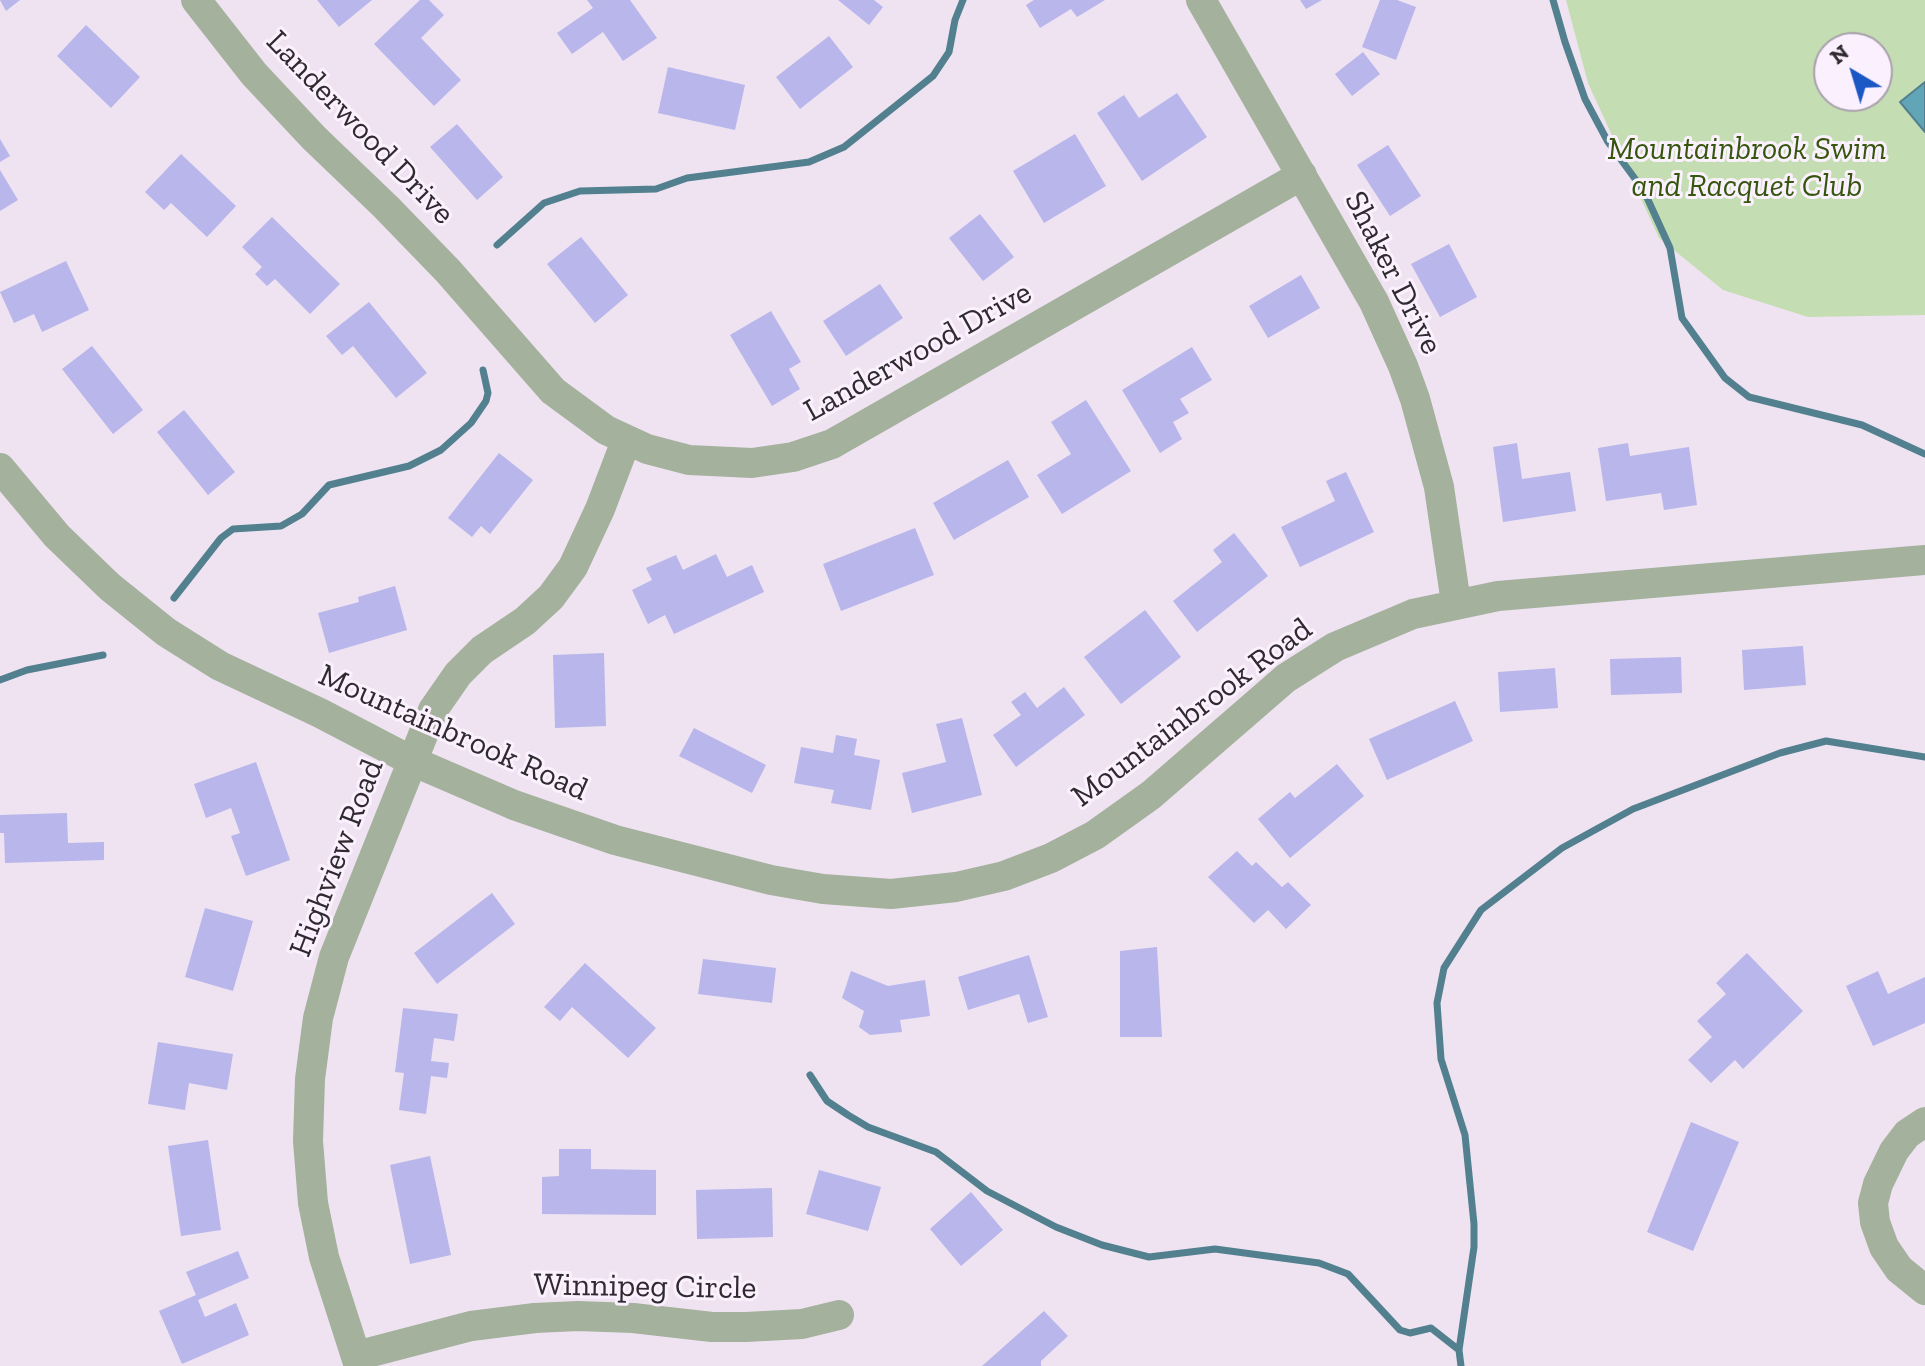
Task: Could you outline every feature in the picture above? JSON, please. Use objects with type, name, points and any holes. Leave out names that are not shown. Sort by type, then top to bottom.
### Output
[{"type":"street","name":"Landerwood Drive","points":[[196,0],[254,74],[448,271],[553,391],[581,414],[626,441],[647,449],[710,463],[752,463],[793,457],[832,444],[1302,175]]},
{"type":"street","name":"Shaker Drive","points":[[1201,0],[1374,302],[1415,399],[1439,487],[1456,603]]},
{"type":"street","name":"Highview Road","points":[[358,1361],[324,1257],[313,1203],[308,1141],[310,1079],[318,1018],[334,957],[433,710],[458,674],[482,650],[525,621],[551,597],[573,567],[626,441]]},
{"type":"street","name":"Mountainbrook Road","points":[[0,468],[57,536],[110,587],[166,632],[220,666],[412,761],[543,815],[615,840],[719,868],[823,889],[891,894],[956,887],[1004,876],[1051,858],[1095,835],[1151,795],[1298,670],[1335,647],[1387,623],[1456,603],[1498,596],[1925,560]]},
{"type":"street","points":[[1925,1122],[1907,1134],[1894,1151],[1878,1184],[1873,1203],[1875,1222],[1884,1247],[1899,1269],[1925,1290]]},
{"type":"street","name":"Winnipeg Circle","points":[[358,1361],[471,1326],[535,1318],[633,1318],[712,1327],[746,1327],[802,1324],[839,1315]]},
{"type":"green space","name":"Mountainbrook Swim and Racquet Club","points":[[1566,0],[1925,0],[1925,315],[1808,317],[1723,290],[1659,238],[1588,83]]},
{"type":"water","points":[[1925,82],[1925,132],[1900,102]]},
{"type":"building","points":[[0,0],[20,0],[6,11]]},
{"type":"building","points":[[317,0],[372,0],[339,27]]},
{"type":"building","points":[[420,0],[429,0],[444,15],[421,38],[461,80],[434,106],[374,44]]},
{"type":"building","points":[[587,0],[630,0],[657,38],[623,61],[603,32],[572,54],[557,33],[593,8]]},
{"type":"building","points":[[838,0],[874,0],[883,7],[869,25]]},
{"type":"building","points":[[1034,0],[1105,0],[1077,17],[1071,9],[1040,28],[1026,5]]},
{"type":"building","points":[[1300,0],[1322,0],[1306,9]]},
{"type":"building","points":[[1380,0],[1397,0],[1416,7],[1396,60],[1362,47]]},
{"type":"building","points":[[86,25],[140,77],[111,108],[57,56]]},
{"type":"building","points":[[829,36],[853,67],[800,109],[776,77]]},
{"type":"building","points":[[1363,52],[1380,74],[1352,96],[1335,74]]},
{"type":"building","points":[[668,67],[745,85],[735,130],[658,113]]},
{"type":"building","points":[[1177,93],[1207,137],[1142,181],[1097,113],[1124,95],[1139,118]]},
{"type":"building","points":[[457,124],[503,177],[477,200],[430,147]]},
{"type":"building","points":[[1075,134],[1106,186],[1044,223],[1013,171]]},
{"type":"building","points":[[0,139],[10,156],[0,162]]},
{"type":"building","points":[[1388,145],[1421,196],[1390,216],[1357,165]]},
{"type":"building","points":[[181,154],[236,206],[207,237],[171,203],[164,210],[145,192]]},
{"type":"building","points":[[0,170],[18,200],[0,211]]},
{"type":"building","points":[[980,214],[1014,257],[983,281],[949,238]]},
{"type":"building","points":[[272,217],[340,284],[310,314],[275,279],[267,286],[255,274],[262,267],[242,247]]},
{"type":"building","points":[[581,237],[628,295],[595,323],[547,264]]},
{"type":"building","points":[[1449,244],[1477,297],[1440,317],[1411,264]]},
{"type":"building","points":[[66,261],[89,310],[42,332],[34,314],[14,323],[0,292]]},
{"type":"building","points":[[1301,275],[1320,308],[1268,338],[1249,306]]},
{"type":"building","points":[[880,284],[903,318],[846,356],[823,321]]},
{"type":"building","points":[[369,302],[427,373],[396,398],[353,346],[342,355],[326,336]]},
{"type":"building","points":[[771,311],[801,362],[789,369],[800,389],[772,406],[730,335]]},
{"type":"building","points":[[92,346],[143,410],[113,434],[62,369]]},
{"type":"building","points":[[1192,347],[1212,380],[1180,399],[1189,413],[1173,422],[1182,439],[1160,453],[1122,390]]},
{"type":"building","points":[[1086,400],[1131,471],[1062,514],[1037,475],[1071,454],[1051,422]]},
{"type":"building","points":[[184,410],[235,472],[208,495],[157,432]]},
{"type":"building","points":[[1517,443],[1522,479],[1570,472],[1576,511],[1503,522],[1493,447]]},
{"type":"building","points":[[1628,443],[1630,456],[1689,447],[1697,505],[1664,510],[1661,493],[1606,501],[1598,448]]},
{"type":"building","points":[[499,453],[533,480],[490,534],[481,526],[472,537],[448,518]]},
{"type":"building","points":[[1008,460],[1029,497],[954,540],[933,503]]},
{"type":"building","points":[[1346,472],[1374,532],[1300,567],[1281,527],[1335,501],[1326,481]]},
{"type":"building","points":[[915,528],[934,575],[841,611],[823,564]]},
{"type":"building","points":[[1234,533],[1268,576],[1197,632],[1173,601],[1222,562],[1213,550]]},
{"type":"building","points":[[716,554],[727,577],[752,565],[764,592],[674,634],[665,615],[648,624],[632,590],[652,580],[646,568],[676,555],[683,570]]},
{"type":"building","points":[[395,586],[407,630],[329,653],[318,613],[359,602],[358,597]]},
{"type":"building","points":[[1145,610],[1181,657],[1121,704],[1084,657]]},
{"type":"building","points":[[1803,646],[1806,685],[1744,690],[1742,650]]},
{"type":"building","points":[[604,653],[606,726],[555,728],[553,655]]},
{"type":"building","points":[[1681,657],[1682,693],[1611,695],[1610,659]]},
{"type":"building","points":[[1555,668],[1558,708],[1500,712],[1498,672]]},
{"type":"building","points":[[1064,687],[1085,715],[1016,767],[993,735],[1021,715],[1011,702],[1025,692],[1037,708]]},
{"type":"building","points":[[1455,701],[1473,741],[1387,780],[1369,739]]},
{"type":"building","points":[[962,718],[982,795],[912,813],[902,773],[946,762],[936,724]]},
{"type":"building","points":[[694,728],[766,765],[752,793],[679,756]]},
{"type":"building","points":[[836,735],[857,739],[854,755],[880,760],[871,810],[831,803],[834,790],[794,783],[801,747],[833,753]]},
{"type":"building","points":[[256,762],[290,860],[246,876],[231,836],[240,833],[231,808],[206,818],[194,784]]},
{"type":"building","points":[[1337,764],[1364,796],[1290,858],[1258,819],[1290,792],[1295,798]]},
{"type":"building","points":[[67,813],[68,843],[104,842],[104,860],[5,863],[0,815]]},
{"type":"building","points":[[1237,851],[1252,866],[1256,862],[1282,887],[1288,882],[1311,905],[1286,929],[1268,910],[1254,923],[1208,877]]},
{"type":"building","points":[[492,893],[515,924],[437,984],[414,953]]},
{"type":"building","points":[[205,908],[253,921],[233,991],[185,977]]},
{"type":"building","points":[[1157,947],[1162,1037],[1120,1037],[1120,951]]},
{"type":"building","points":[[1747,953],[1803,1011],[1743,1069],[1735,1060],[1711,1083],[1688,1060],[1712,1037],[1697,1021],[1726,994],[1716,983]]},
{"type":"building","points":[[1029,955],[1048,1017],[1028,1023],[1019,994],[968,1010],[958,977]]},
{"type":"building","points":[[703,959],[776,968],[772,1003],[698,994]]},
{"type":"building","points":[[585,963],[656,1028],[628,1058],[572,1007],[560,1021],[544,1007]]},
{"type":"building","points":[[851,971],[888,986],[925,980],[930,1016],[900,1020],[902,1032],[870,1035],[859,1027],[864,1011],[842,998]]},
{"type":"building","points":[[1878,971],[1888,994],[1925,977],[1925,1023],[1873,1046],[1846,986]]},
{"type":"building","points":[[403,1008],[458,1014],[454,1041],[434,1038],[431,1061],[449,1063],[447,1078],[431,1076],[426,1114],[399,1110],[404,1073],[395,1072]]},
{"type":"building","points":[[158,1042],[233,1054],[227,1090],[189,1083],[185,1110],[148,1104]]},
{"type":"building","points":[[1691,1122],[1739,1142],[1693,1251],[1647,1232]]},
{"type":"building","points":[[208,1140],[221,1230],[181,1236],[168,1146]]},
{"type":"building","points":[[559,1149],[591,1149],[591,1169],[656,1170],[656,1215],[542,1214],[542,1177],[559,1176]]},
{"type":"building","points":[[430,1156],[451,1255],[410,1264],[390,1165]]},
{"type":"building","points":[[819,1170],[881,1187],[868,1231],[806,1214]]},
{"type":"building","points":[[772,1188],[773,1237],[697,1239],[696,1190]]},
{"type":"building","points":[[971,1192],[1003,1230],[961,1266],[930,1229]]},
{"type":"building","points":[[238,1251],[249,1278],[198,1300],[205,1317],[236,1303],[249,1335],[182,1364],[159,1311],[196,1295],[186,1272]]},
{"type":"building","points":[[1044,1311],[1068,1336],[1041,1361],[1041,1366],[982,1366]]},
{"type":"waterway","points":[[497,245],[544,203],[580,191],[656,189],[687,178],[809,162],[844,147],[933,76],[949,52],[955,20],[963,0]]},
{"type":"waterway","points":[[1553,0],[1585,99],[1608,142],[1644,191],[1670,248],[1682,318],[1725,378],[1749,397],[1862,425],[1925,454]]},
{"type":"waterway","points":[[174,598],[221,538],[233,529],[281,526],[302,514],[329,485],[409,466],[441,450],[471,423],[486,401],[488,393],[483,370]]},
{"type":"waterway","points":[[0,680],[27,670],[103,655]]},
{"type":"waterway","points":[[1461,1366],[1459,1350],[1474,1247],[1474,1224],[1465,1135],[1441,1059],[1437,1003],[1444,968],[1481,910],[1562,848],[1633,809],[1780,753],[1826,741],[1925,757]]},
{"type":"waterway","points":[[810,1075],[827,1101],[848,1115],[868,1127],[936,1152],[987,1191],[1056,1227],[1102,1245],[1149,1257],[1215,1249],[1319,1263],[1348,1274],[1400,1330],[1410,1333],[1431,1328],[1459,1350]]}]
